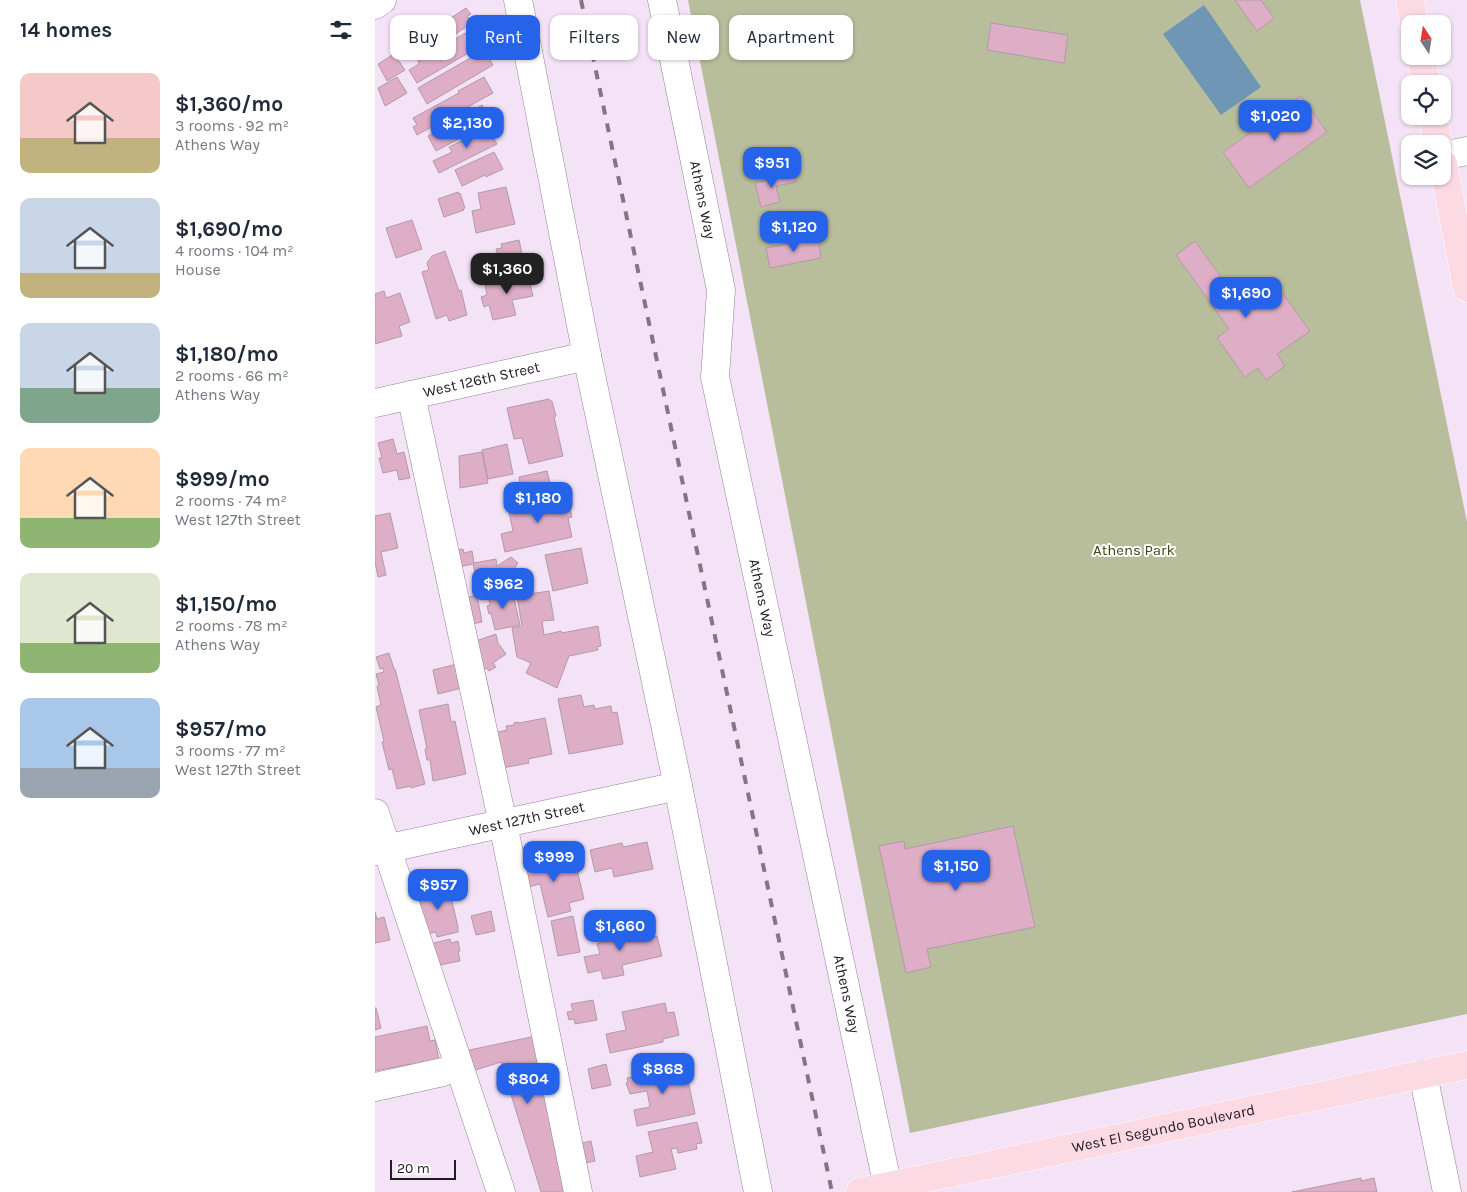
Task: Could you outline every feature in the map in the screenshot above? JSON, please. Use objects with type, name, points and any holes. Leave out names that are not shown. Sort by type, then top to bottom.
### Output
[{"type":"main road","points":[[1410,0],[1412,15]]},
{"type":"main road","points":[[1447,185],[1467,288]]},
{"type":"main road","name":"West El Segundo Boulevard","points":[[860,1192],[888,1189],[1467,1064]]},
{"type":"street","points":[[375,5],[382,0]]},
{"type":"street","points":[[518,0],[587,356],[679,786],[759,1192]]},
{"type":"street","name":"Athens Way","points":[[662,0],[721,290],[715,377],[888,1189]]},
{"type":"street","points":[[1451,154],[1467,151]]},
{"type":"street","name":"West 126th Street","points":[[375,403],[587,356]]},
{"type":"street","points":[[411,395],[503,824],[577,1192]]},
{"type":"street","name":"West 127th Street","points":[[381,850],[679,786]]},
{"type":"street","points":[[375,812],[381,850],[501,1192]]},
{"type":"street","points":[[375,1087],[443,1072]]},
{"type":"street","points":[[1423,1074],[1447,1192]]},
{"type":"green space","name":"Athens Park","points":[[688,0],[1360,0],[1467,522],[1467,1014],[910,1133],[700,60],[719,60],[719,15],[691,15]]},
{"type":"water","points":[[1204,5],[1261,87],[1221,115],[1163,34]]},
{"type":"building","points":[[1235,0],[1261,0],[1274,18],[1257,31]]},
{"type":"building","points":[[466,8],[471,14],[466,15],[466,27],[456,34],[456,15]]},
{"type":"building","points":[[991,23],[1068,35],[1064,63],[987,50]]},
{"type":"building","points":[[466,33],[466,54],[417,83],[409,70],[419,64],[418,61],[420,60],[456,60],[456,39]]},
{"type":"building","points":[[390,56],[390,60],[398,60],[405,70],[387,81],[378,64]]},
{"type":"building","points":[[467,60],[490,60],[493,65],[427,104],[418,88]]},
{"type":"building","points":[[397,77],[407,93],[385,106],[378,88]]},
{"type":"building","points":[[484,77],[493,93],[417,135],[413,127],[417,125],[413,118]]},
{"type":"building","points":[[1301,96],[1327,132],[1249,188],[1223,152],[1257,128],[1255,126],[1267,117],[1268,119]]},
{"type":"building","points":[[482,105],[491,122],[436,151],[428,136]]},
{"type":"building","points":[[492,126],[496,134],[492,136],[497,144],[439,173],[433,161],[452,152],[449,147]]},
{"type":"building","points":[[494,152],[503,169],[462,186],[455,170]]},
{"type":"building","points":[[794,174],[796,182],[776,186],[780,202],[761,207],[755,183]]},
{"type":"building","points":[[506,187],[515,224],[476,233],[472,211],[481,209],[478,193]]},
{"type":"building","points":[[458,192],[465,208],[464,210],[444,217],[438,199]]},
{"type":"building","points":[[412,220],[422,249],[396,258],[386,228]]},
{"type":"building","points":[[818,238],[821,258],[770,268],[766,248]]},
{"type":"building","points":[[519,240],[524,263],[507,267],[504,256],[498,257],[496,249],[502,248],[501,244]]},
{"type":"building","points":[[1195,241],[1248,315],[1281,291],[1310,331],[1277,354],[1285,366],[1266,380],[1258,368],[1245,377],[1217,338],[1229,329],[1176,255]]},
{"type":"building","points":[[445,251],[459,291],[461,290],[467,315],[449,321],[447,315],[436,319],[422,272],[429,270],[427,263],[432,256]]},
{"type":"building","points":[[527,272],[533,296],[512,300],[516,315],[493,320],[489,305],[484,307],[481,297],[487,295],[485,285],[504,281],[503,278]]},
{"type":"building","points":[[384,291],[386,298],[400,293],[410,322],[399,326],[402,336],[375,344],[375,294]]},
{"type":"building","points":[[549,399],[552,401],[556,416],[554,417],[563,456],[529,464],[522,438],[514,439],[507,408]]},
{"type":"building","points":[[393,439],[397,454],[404,452],[410,478],[399,480],[397,470],[383,473],[378,443]]},
{"type":"building","points":[[507,444],[513,474],[488,479],[482,450]]},
{"type":"building","points":[[482,452],[488,483],[460,488],[459,456]]},
{"type":"building","points":[[547,471],[551,487],[522,494],[519,477]]},
{"type":"building","points":[[567,495],[572,517],[568,518],[572,537],[505,552],[501,534],[513,531],[508,508]]},
{"type":"building","points":[[390,513],[398,548],[381,552],[386,575],[378,577],[375,562],[375,516]]},
{"type":"building","points":[[581,548],[588,583],[553,591],[545,555]]},
{"type":"building","points":[[463,549],[464,553],[472,551],[474,563],[496,559],[497,566],[511,557],[518,563],[507,580],[495,569],[475,573],[473,564],[455,568],[451,551]]},
{"type":"building","points":[[512,589],[520,625],[495,630],[491,613],[489,614],[487,606],[490,605],[488,595]]},
{"type":"building","points":[[549,591],[554,620],[542,621],[544,635],[598,626],[601,646],[597,647],[598,650],[569,656],[557,688],[526,673],[531,663],[517,657],[512,628],[522,626],[517,596]]},
{"type":"building","points":[[477,595],[482,622],[467,625],[461,599]]},
{"type":"building","points":[[496,634],[498,643],[506,654],[493,663],[496,667],[489,671],[486,668],[484,669],[494,713],[483,716],[467,644]]},
{"type":"building","points":[[389,653],[395,669],[425,784],[411,788],[411,786],[397,789],[392,769],[389,770],[376,707],[381,705],[376,674],[384,672],[383,668],[380,669],[376,657]]},
{"type":"building","points":[[457,664],[462,688],[438,694],[433,670]]},
{"type":"building","points":[[581,695],[584,707],[594,705],[595,709],[611,706],[612,713],[617,712],[623,744],[569,754],[558,699]]},
{"type":"building","points":[[448,704],[451,722],[455,721],[466,774],[433,781],[430,760],[427,760],[425,749],[427,749],[419,710]]},
{"type":"building","points":[[545,718],[552,754],[528,759],[529,763],[497,769],[490,734],[507,730],[506,726],[514,725],[514,723]]},
{"type":"building","points":[[1013,826],[1035,927],[927,949],[931,967],[906,973],[879,846],[904,841],[905,849]]},
{"type":"building","points":[[647,842],[653,869],[614,877],[612,868],[595,872],[590,850],[622,843],[623,847]]},
{"type":"building","points":[[574,857],[584,899],[569,903],[571,911],[548,917],[540,884],[524,888],[518,866],[549,858],[551,863]]},
{"type":"building","points":[[440,883],[441,890],[449,888],[458,932],[437,937],[436,932],[424,935],[424,921],[418,896],[427,894],[425,887]]},
{"type":"building","points":[[491,911],[495,931],[476,935],[471,916]]},
{"type":"building","points":[[375,912],[377,919],[384,917],[390,940],[375,943]]},
{"type":"building","points":[[573,916],[580,952],[558,956],[551,921]]},
{"type":"building","points":[[619,924],[622,937],[625,937],[629,942],[657,936],[662,956],[622,965],[624,975],[603,979],[601,970],[588,973],[584,957],[600,954],[597,944],[600,943],[599,937],[601,937],[599,928]]},
{"type":"building","points":[[450,939],[451,943],[458,941],[460,961],[435,966],[430,944]]},
{"type":"building","points":[[593,1000],[597,1020],[575,1024],[574,1019],[569,1020],[567,1012],[573,1011],[571,1004]]},
{"type":"building","points":[[665,1003],[667,1013],[674,1012],[679,1035],[663,1039],[663,1042],[610,1053],[606,1034],[626,1030],[622,1012]]},
{"type":"building","points":[[375,1008],[381,1028],[375,1030]]},
{"type":"building","points":[[427,1026],[430,1041],[435,1040],[440,1065],[411,1071],[410,1064],[375,1071],[375,1037]]},
{"type":"building","points":[[536,1036],[569,1192],[541,1192],[501,1062],[466,1073],[460,1052]]},
{"type":"building","points":[[606,1064],[611,1085],[592,1089],[588,1069]]},
{"type":"building","points":[[685,1065],[695,1114],[637,1126],[634,1110],[650,1107],[647,1091],[630,1094],[626,1083],[628,1083],[627,1078],[646,1072]]},
{"type":"building","points":[[697,1122],[702,1143],[696,1144],[697,1149],[678,1153],[677,1148],[671,1149],[676,1169],[640,1177],[636,1156],[653,1152],[648,1132]]},
{"type":"building","points":[[591,1141],[595,1161],[577,1165],[573,1145]]},
{"type":"building","points":[[1361,1178],[1361,1181],[1374,1178],[1377,1192],[1292,1192]]},
{"type":"railway","points":[[581,0],[832,1192]]}]
